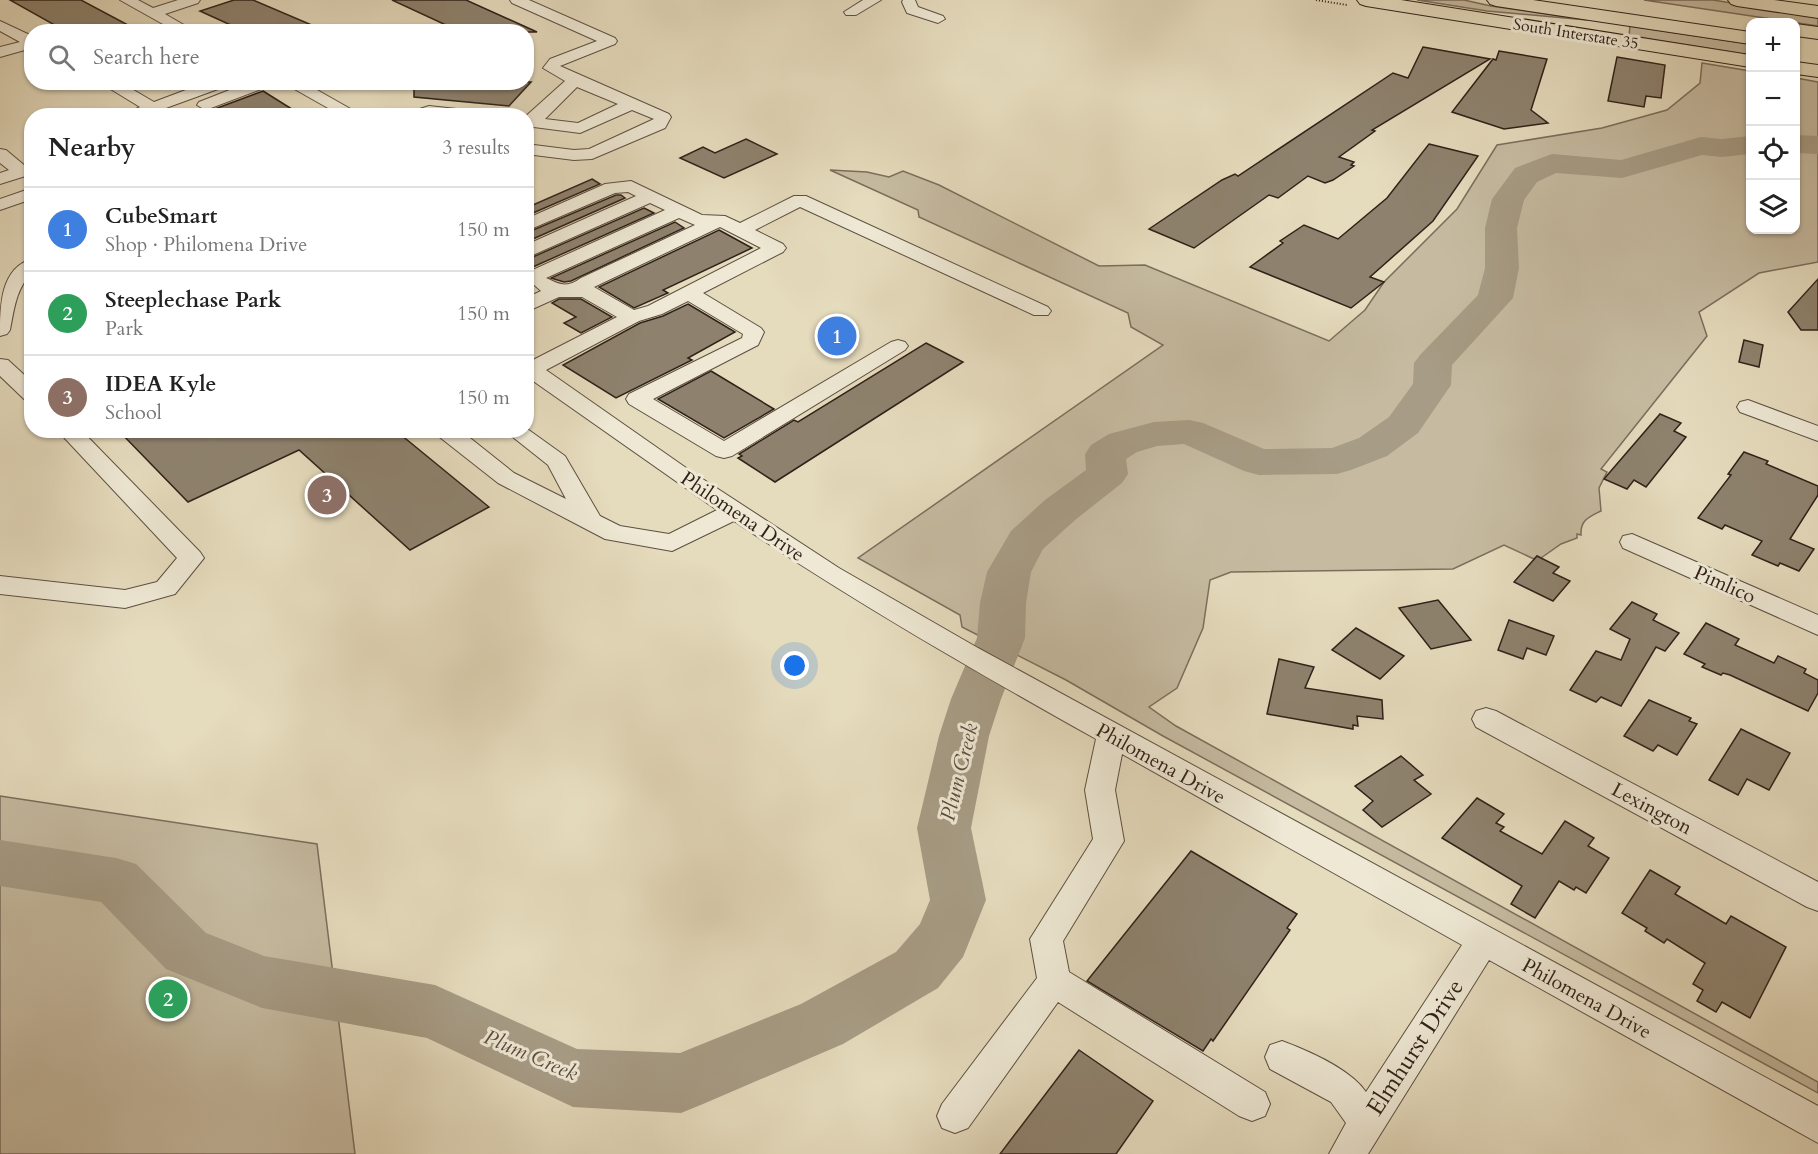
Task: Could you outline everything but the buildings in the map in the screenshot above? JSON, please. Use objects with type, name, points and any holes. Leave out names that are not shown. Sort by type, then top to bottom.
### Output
[{"type":"main road","name":"South Interstate 35","points":[[1366,0],[1746,60]]},
{"type":"main road","points":[[1496,0],[1746,37]]},
{"type":"main road","points":[[1595,0],[1746,22]]},
{"type":"main road","points":[[1737,0],[1818,12]]},
{"type":"main road","points":[[1800,31],[1818,33]]},
{"type":"main road","points":[[1800,45],[1818,48]]},
{"type":"main road","points":[[1800,69],[1818,72]]},
{"type":"street","points":[[127,0],[174,24]]},
{"type":"street","points":[[152,13],[193,0]]},
{"type":"street","points":[[517,0],[610,41],[555,62],[551,68],[663,117],[659,124],[592,154],[574,155],[534,150]]},
{"type":"street","points":[[851,12],[874,0]]},
{"type":"street","points":[[905,1],[912,10],[938,19]]},
{"type":"street","points":[[0,25],[24,38]]},
{"type":"street","points":[[0,52],[24,44]]},
{"type":"street","points":[[534,117],[575,80]]},
{"type":"street","points":[[122,90],[153,107],[200,90]]},
{"type":"street","points":[[198,108],[245,90]]},
{"type":"street","points":[[305,90],[340,108]]},
{"type":"street","points":[[534,122],[580,128],[632,104]]},
{"type":"street","points":[[2,158],[24,152]]},
{"type":"street","points":[[2,158],[24,168]]},
{"type":"street","points":[[0,179],[24,170]]},
{"type":"street","points":[[534,223],[621,186],[631,186],[698,220],[725,222],[776,248],[655,310],[632,317],[534,365]]},
{"type":"street","points":[[0,205],[24,196]]},
{"type":"street","points":[[534,248],[651,196]]},
{"type":"street","points":[[740,230],[800,200],[1041,311]]},
{"type":"street","points":[[534,273],[679,211]]},
{"type":"street","points":[[534,303],[588,282],[716,222]]},
{"type":"street","points":[[0,330],[16,271]]},
{"type":"street","points":[[534,277],[565,291],[586,291],[632,317]]},
{"type":"street","points":[[687,293],[754,332],[751,341],[637,399],[724,451],[898,346]]},
{"type":"street","points":[[0,365],[24,387]]},
{"type":"street","name":"Philomena Drive","points":[[534,370],[735,511],[830,574],[1065,710],[1818,1125]]},
{"type":"street","points":[[1748,407],[1818,434]]},
{"type":"street","points":[[0,585],[125,599],[166,588],[191,558],[76,438]]},
{"type":"street","points":[[455,438],[506,478],[614,533],[672,543],[735,511]]},
{"type":"street","points":[[526,438],[557,461],[590,520]]},
{"type":"street","name":"Pimlico","points":[[1632,542],[1818,626]]},
{"type":"street","name":"Lexington","points":[[1486,719],[1818,897]]},
{"type":"street","points":[[955,1116],[1054,981],[1047,939],[1109,841],[1100,790],[1111,735]]},
{"type":"street","name":"Elmhurst Drive","points":[[1347,1154],[1483,940]]},
{"type":"street","points":[[1054,981],[1252,1104]]},
{"type":"street","points":[[1282,1057],[1344,1090],[1367,1123]]},
{"type":"shaded area","points":[[1417,0],[1464,0],[1587,20],[1487,11]]},
{"type":"shaded area","points":[[1644,0],[1713,0],[1818,17],[1818,26],[1800,23],[1800,18],[1764,18]]},
{"type":"shaded area","points":[[1630,26],[1746,43],[1746,54],[1629,36]]},
{"type":"shaded area","points":[[1702,63],[1746,70],[1746,234],[1800,234],[1800,79],[1818,82],[1818,262],[1759,273],[1699,312],[1707,336],[1601,469],[1607,472],[1599,488],[1601,511],[1584,522],[1581,535],[1577,534],[1577,538],[1561,544],[1541,558],[1537,556],[1534,559],[1504,545],[1453,569],[1231,572],[1210,580],[1203,628],[1177,688],[1149,707],[1176,726],[1818,1082],[1818,1093],[1163,736],[1066,680],[962,627],[960,615],[858,558],[1163,345],[1131,327],[1128,313],[919,217],[918,210],[830,170],[867,172],[889,177],[903,171],[939,185],[1099,266],[1145,265],[1329,341],[1365,310],[1384,282],[1457,209],[1497,145],[1602,128],[1667,110],[1700,83]]},
{"type":"shaded area","points":[[0,796],[317,844],[355,1154],[0,1154]]},
{"type":"waterway","name":"Plum Creek","points":[[1800,144],[1818,145]]},
{"type":"waterway","name":"Plum Creek","points":[[0,863],[116,881],[186,951],[262,982],[435,1012],[573,1078],[681,1083],[822,1024],[917,970],[943,939],[958,900],[944,828],[964,736],[976,699],[1001,638],[1003,603],[1009,572],[1026,541],[1060,510],[1107,474],[1105,454],[1123,443],[1154,434],[1189,432],[1259,462],[1337,461],[1373,447],[1404,425],[1415,406],[1432,385],[1433,363],[1495,298],[1502,268],[1501,228],[1508,199],[1526,175],[1552,163],[1622,169],[1701,146],[1722,148],[1746,145]]},
{"type":"place","name":"CubeSmart","points":[[837,336]]},
{"type":"place","name":"IDEA Kyle","points":[[327,495]]},
{"type":"place","name":"Steeplechase Park","points":[[168,999]]}]
